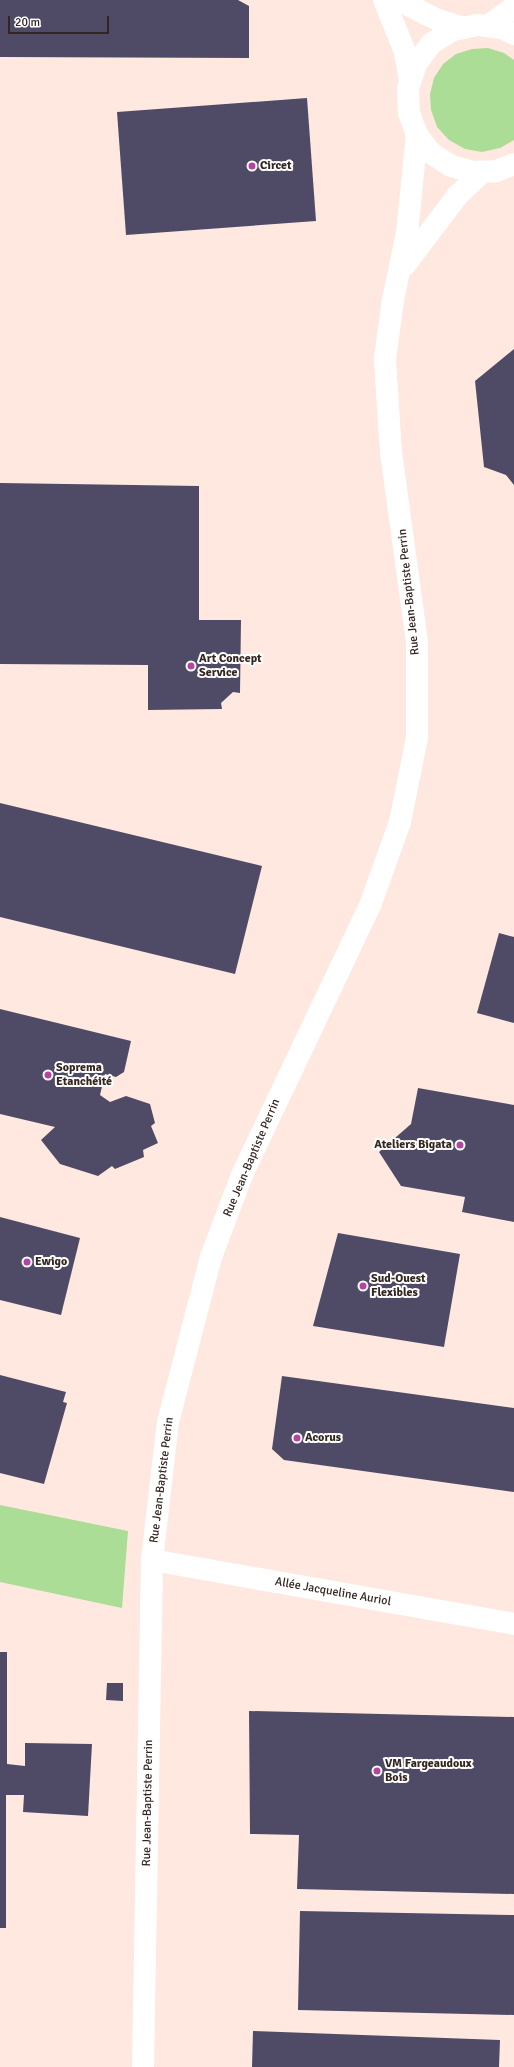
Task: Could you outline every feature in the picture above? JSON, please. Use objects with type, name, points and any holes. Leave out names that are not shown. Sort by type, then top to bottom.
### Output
[{"type":"street","points":[[384,0],[405,52],[410,81]]},
{"type":"street","points":[[398,0],[438,20],[464,28]]},
{"type":"street","points":[[488,26],[514,7]]},
{"type":"street","points":[[514,34],[502,28],[488,26],[453,30],[431,44],[416,64],[408,88],[409,113],[417,135],[431,153],[451,166],[473,172],[496,171],[514,164]]},
{"type":"street","name":"Rue Jean-Baptiste Perrin","points":[[143,2067],[152,1560],[168,1422],[211,1257],[242,1175],[371,903],[400,822],[417,738],[417,642],[391,452],[385,359],[393,300],[401,271],[412,198],[417,135]]},
{"type":"street","name":"Rue Jean-Baptiste Perrin","points":[[401,271],[458,195],[483,172]]},
{"type":"street","name":"Allée Jacqueline Auriol","points":[[152,1560],[514,1624]]},
{"type":"green space","points":[[488,48],[504,53],[514,60],[514,140],[500,148],[482,152],[465,149],[449,140],[437,127],[431,110],[430,94],[434,78],[443,64],[456,54],[472,49]]},
{"type":"green space","points":[[0,1505],[128,1531],[122,1608],[0,1582]]},
{"type":"building","points":[[0,0],[238,0],[249,6],[249,58],[0,57]]},
{"type":"building","points":[[307,98],[316,221],[126,235],[117,112]]},
{"type":"building","points":[[514,349],[514,485],[506,475],[484,467],[475,381]]},
{"type":"building","points":[[0,483],[199,486],[199,620],[241,620],[240,693],[233,692],[221,703],[222,709],[148,710],[148,665],[0,664]]},
{"type":"building","points":[[0,803],[262,866],[235,974],[0,917]]},
{"type":"building","points":[[499,933],[514,937],[514,1023],[477,1013]]},
{"type":"building","points":[[0,1009],[131,1041],[124,1072],[116,1077],[105,1074],[100,1095],[110,1102],[126,1096],[150,1104],[155,1123],[151,1126],[158,1143],[143,1150],[144,1157],[115,1169],[112,1166],[98,1176],[60,1164],[41,1140],[55,1127],[0,1114]]},
{"type":"building","points":[[418,1088],[514,1105],[514,1222],[462,1212],[465,1197],[401,1186],[379,1152],[411,1124]]},
{"type":"building","points":[[0,1217],[80,1238],[61,1315],[0,1300]]},
{"type":"building","points":[[338,1233],[460,1254],[444,1347],[313,1326]]},
{"type":"building","points":[[0,1375],[66,1392],[63,1402],[67,1403],[44,1484],[0,1473]]},
{"type":"building","points":[[282,1376],[514,1408],[514,1492],[284,1460],[272,1449]]},
{"type":"building","points":[[0,1652],[7,1652],[7,1764],[25,1766],[25,1743],[92,1744],[88,1816],[23,1812],[24,1795],[6,1795],[6,1928],[0,1928]]},
{"type":"building","points":[[107,1683],[123,1683],[123,1701],[106,1700]]},
{"type":"building","points":[[249,1711],[514,1717],[514,1894],[297,1889],[299,1835],[250,1834]]},
{"type":"building","points":[[300,1911],[514,1915],[514,2015],[298,2010]]},
{"type":"building","points":[[253,2031],[500,2040],[499,2067],[252,2067]]},
{"type":"place","name":"Circet","points":[[252,166]]},
{"type":"place","name":"Art Concept Service","points":[[191,666]]},
{"type":"place","name":"Soprema Etanchéité","points":[[48,1075]]},
{"type":"place","name":"Ateliers Bigata","points":[[460,1145]]},
{"type":"place","name":"Ewigo","points":[[27,1262]]},
{"type":"place","name":"Sud-Ouest Flexibles","points":[[363,1286]]},
{"type":"place","name":"Acorus","points":[[297,1438]]},
{"type":"place","name":"VM Fargeaudoux Bois","points":[[377,1771]]}]
